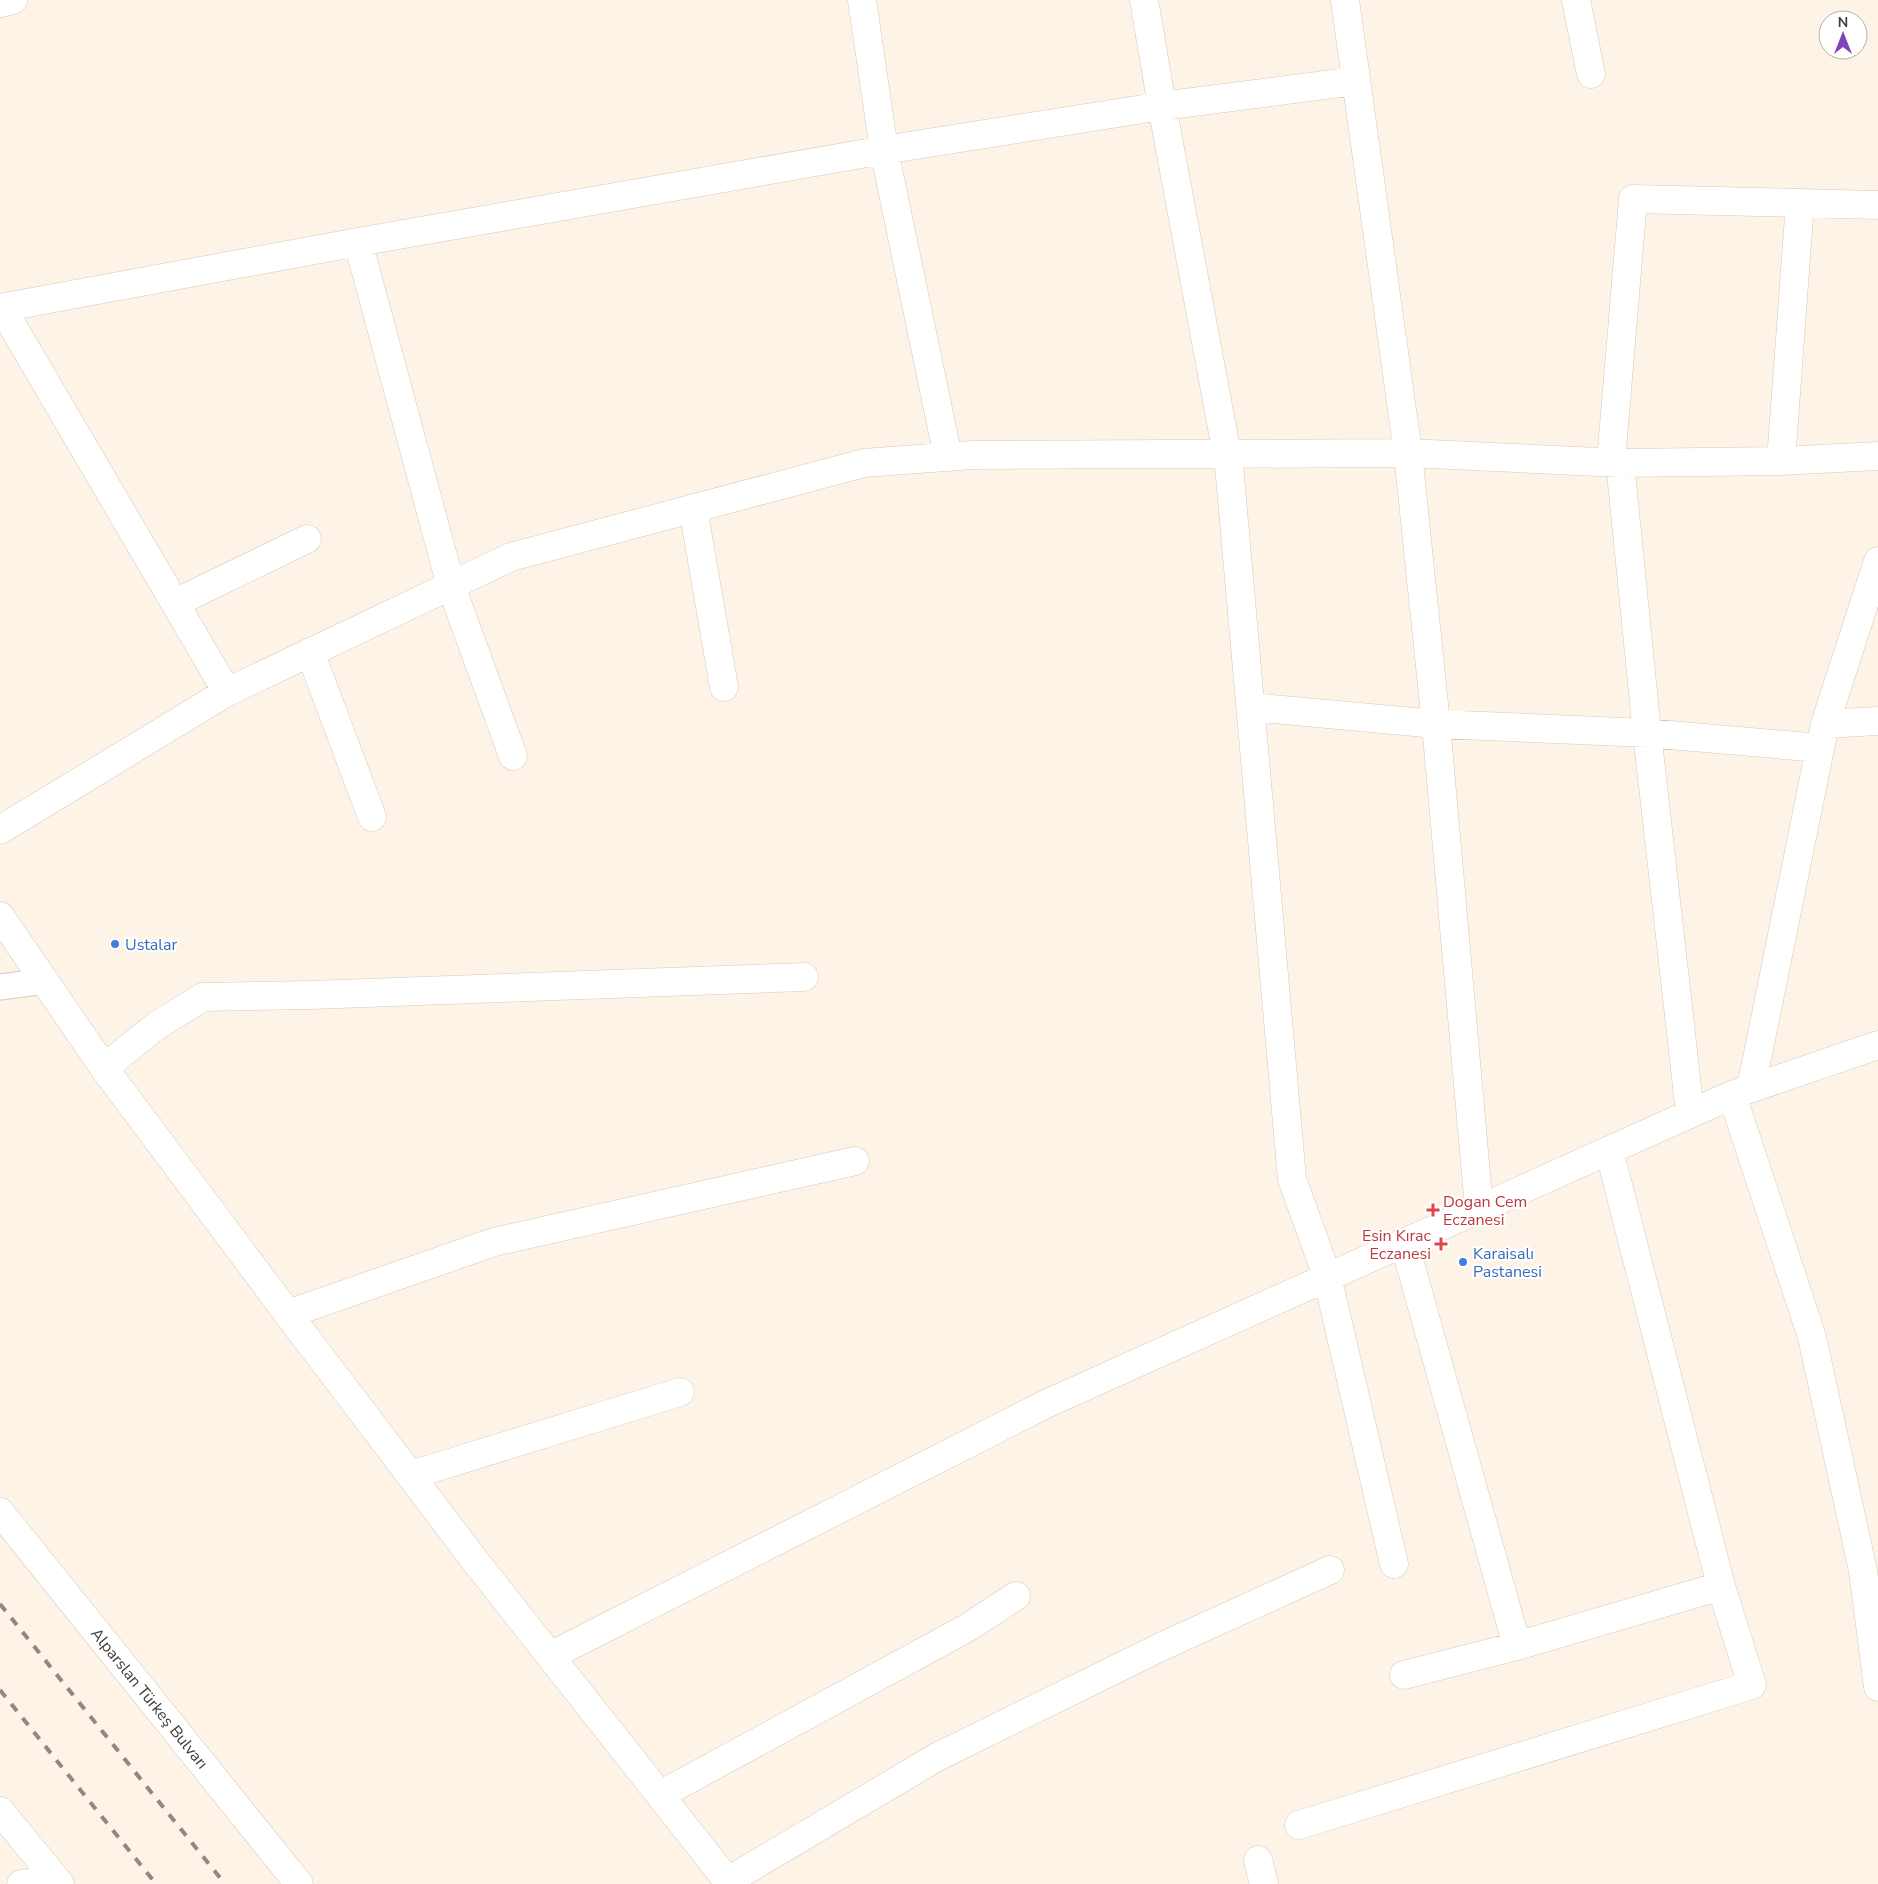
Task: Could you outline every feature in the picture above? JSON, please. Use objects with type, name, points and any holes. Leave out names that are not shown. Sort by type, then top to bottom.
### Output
[{"type":"street","points":[[0,3],[13,0]]},
{"type":"street","points":[[862,0],[884,150],[948,457]]},
{"type":"street","points":[[1144,0],[1162,106],[1228,454],[1292,1179],[1327,1276],[1394,1564]]},
{"type":"street","points":[[1345,0],[1408,453],[1436,724],[1480,1208]]},
{"type":"street","points":[[1576,0],[1591,74]]},
{"type":"street","points":[[227,692],[1,308],[358,242],[884,150],[1162,106],[1356,81]]},
{"type":"street","points":[[1690,1113],[1615,462],[1633,199],[1878,206]]},
{"type":"street","points":[[1782,461],[1800,203]]},
{"type":"street","points":[[358,242],[451,586],[513,756]]},
{"type":"street","points":[[0,830],[227,692],[511,557],[864,463],[972,454],[1408,453],[1615,462],[1782,461],[1878,456]]},
{"type":"street","points":[[693,508],[724,687]]},
{"type":"street","points":[[175,603],[307,539]]},
{"type":"street","points":[[1877,566],[1823,736],[1741,1092],[1812,1337],[1863,1571],[1878,1687]]},
{"type":"street","points":[[310,652],[372,817]]},
{"type":"street","points":[[1251,707],[1436,724],[1647,733],[1823,736],[1878,721]]},
{"type":"street","points":[[0,916],[104,1068],[288,1314],[476,1562],[729,1882],[937,1757],[1165,1645],[1330,1570]]},
{"type":"street","points":[[104,1068],[156,1026],[203,997],[331,995],[804,977]]},
{"type":"street","points":[[550,1656],[1046,1404],[1690,1113],[1741,1092],[1878,1045]]},
{"type":"street","points":[[1299,1825],[1752,1685],[1721,1586],[1610,1150]]},
{"type":"street","points":[[288,1314],[494,1242],[855,1161]]},
{"type":"street","points":[[1404,1242],[1517,1646]]},
{"type":"street","points":[[411,1475],[680,1392]]},
{"type":"street","name":"Alparslan Türkeş Bulvarı","points":[[0,1512],[299,1884]]},
{"type":"street","points":[[1404,1675],[1517,1646],[1721,1586]]},
{"type":"street","points":[[660,1795],[958,1633],[1016,1596]]},
{"type":"street","points":[[0,1811],[58,1881]]},
{"type":"street","points":[[21,1884],[58,1881]]},
{"type":"lane","points":[[0,988],[44,981]]},
{"type":"railway","points":[[0,1604],[225,1884]]},
{"type":"railway","points":[[0,1690],[156,1884]]},
{"type":"place","name":"Ustalar","points":[[115,944]]},
{"type":"place","name":"Dogan Cem Eczanesi","points":[[1433,1210]]},
{"type":"place","name":"Esin Kırac Eczanesi","points":[[1441,1244]]},
{"type":"place","name":"Karaisalı Pastanesi","points":[[1463,1262]]}]
